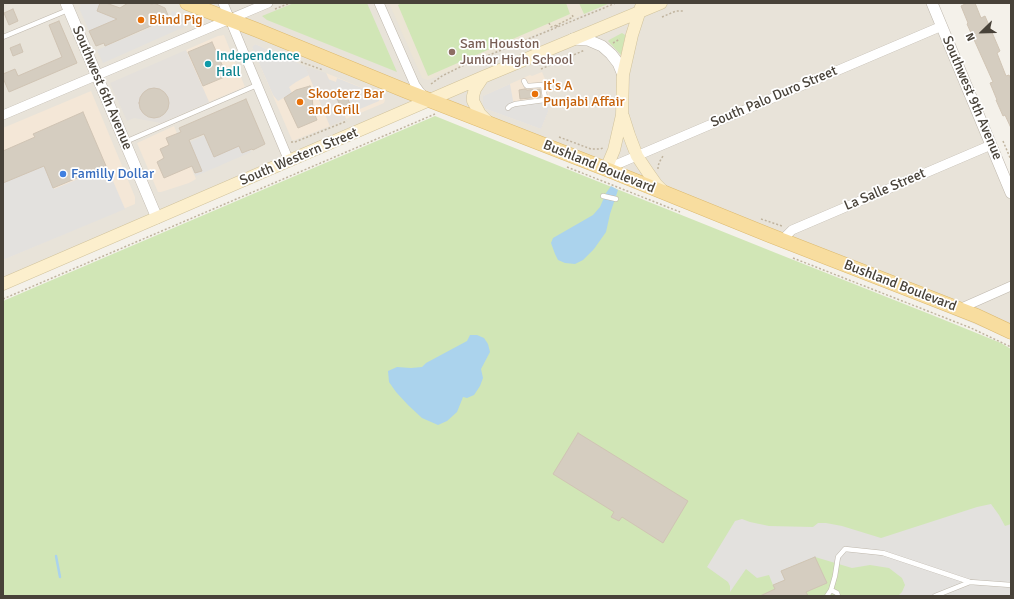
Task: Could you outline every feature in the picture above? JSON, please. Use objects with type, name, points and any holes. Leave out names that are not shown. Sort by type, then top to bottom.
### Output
[{"type":"main road","name":"Bushland Boulevard","points":[[187,3],[977,316],[1011,332]]},
{"type":"main road","name":"South Western Street","points":[[3,284],[573,39],[641,7],[662,9]]},
{"type":"main road","points":[[606,169],[614,150],[622,115],[623,74],[630,41],[641,7]]},
{"type":"main road","points":[[483,77],[475,89],[473,101],[480,114],[489,123]]},
{"type":"main road","points":[[622,115],[637,156],[656,184],[666,194]]},
{"type":"street","points":[[223,3],[289,161]]},
{"type":"street","points":[[3,116],[268,3]]},
{"type":"street","points":[[379,3],[415,85],[420,92],[430,100]]},
{"type":"street","name":"Southwest 9th Avenue","points":[[932,3],[1011,192]]},
{"type":"street","name":"Southwest 6th Avenue","points":[[67,6],[157,218]]},
{"type":"street","name":"South Palo Duro Street","points":[[606,169],[942,26]]},
{"type":"street","points":[[573,39],[588,40],[602,46],[618,63],[623,74]]},
{"type":"street","name":"La Salle Street","points":[[782,240],[792,230],[991,145]]},
{"type":"street","points":[[959,309],[1011,286]]},
{"type":"lane","points":[[3,37],[67,6]]},
{"type":"lane","points":[[508,108],[515,104],[544,100],[544,88],[541,85],[527,86],[524,80]]},
{"type":"lane","points":[[125,142],[257,85]]},
{"type":"lane","points":[[603,196],[616,199]]},
{"type":"lane","points":[[827,596],[831,590],[835,576],[838,557],[845,549],[883,553],[970,582],[1011,585]]},
{"type":"lane","points":[[935,596],[970,582]]},
{"type":"lane","points":[[831,590],[837,593],[838,596]]},
{"type":"path","points":[[431,84],[442,76],[460,67],[616,3]]},
{"type":"path","points":[[662,9],[662,17],[676,11],[683,11]]},
{"type":"path","points":[[549,23],[551,27],[557,26],[573,17],[572,14]]},
{"type":"path","points":[[610,45],[620,38]]},
{"type":"path","points":[[541,69],[586,50]]},
{"type":"path","points":[[301,62],[325,71]]},
{"type":"path","points":[[3,299],[435,114]]},
{"type":"path","points":[[290,142],[295,142],[347,121]]},
{"type":"path","points":[[556,136],[591,149],[600,149],[605,147]]},
{"type":"path","points":[[1003,141],[1011,160]]},
{"type":"path","points":[[658,171],[658,166],[663,156]]},
{"type":"path","points":[[564,166],[685,214]]},
{"type":"path","points":[[787,255],[970,328],[1011,347]]},
{"type":"shaded area","points":[[3,3],[932,3],[1011,191],[1011,339],[434,100],[3,285]]},
{"type":"shaded area","points":[[79,3],[100,3],[97,11],[117,19],[89,31],[79,8],[81,7]]},
{"type":"shaded area","name":"Sam Houston Junior High School","points":[[389,3],[610,3],[428,80],[422,78]]},
{"type":"shaded area","points":[[172,11],[183,15],[187,19],[184,27],[103,63],[97,50],[169,20]]},
{"type":"shaded area","points":[[224,35],[245,87],[209,102],[186,50],[218,36]]},
{"type":"shaded area","points":[[255,44],[305,66],[330,126],[292,140],[252,47]]},
{"type":"shaded area","points":[[255,44],[305,66],[309,75],[289,87],[292,93],[278,101],[273,95],[252,47]]},
{"type":"shaded area","points":[[186,50],[209,102],[161,123],[134,118],[127,121],[110,83]]},
{"type":"shaded area","points":[[305,66],[326,73],[346,119],[330,126]]},
{"type":"shaded area","points":[[542,72],[548,86],[550,102],[548,112],[541,129],[486,109],[483,106],[483,96],[530,75],[532,76]]},
{"type":"shaded area","points":[[326,73],[383,96],[385,98],[384,103],[346,119]]},
{"type":"shaded area","points":[[337,78],[380,95],[379,101],[348,114],[345,106],[350,103],[345,92],[340,94],[338,91],[334,93],[328,79],[336,82]]},
{"type":"shaded area","points":[[510,84],[514,106],[550,102],[548,112],[541,129],[486,109],[483,106],[483,96]]},
{"type":"shaded area","points":[[91,91],[135,197],[135,204],[3,260],[3,128]]},
{"type":"shaded area","points":[[237,121],[251,152],[196,176],[183,145]]},
{"type":"shaded area","points":[[174,126],[196,179],[189,183],[158,192],[137,143]]},
{"type":"shaded area","points":[[44,166],[54,189],[107,167],[125,209],[3,260],[3,183]]},
{"type":"shaded area","points":[[991,504],[1005,526],[1011,524],[1011,596],[898,596],[902,592],[905,585],[902,578],[889,568],[870,565],[852,568],[815,557],[781,571],[785,580],[773,585],[769,575],[757,578],[746,569],[730,592],[728,582],[707,567],[735,521],[742,519],[769,526],[813,527],[818,523],[826,523],[842,526],[881,538],[977,507]]},
{"type":"green space","points":[[294,3],[367,3],[397,72],[267,20],[262,16]]},
{"type":"green space","name":"Sam Houston Junior High School","points":[[402,3],[566,3],[570,14],[428,76],[398,5]]},
{"type":"green space","points":[[579,3],[610,3],[584,14]]},
{"type":"green space","points":[[622,33],[625,37],[621,55],[608,41]]},
{"type":"green space","points":[[435,116],[937,317],[1001,343],[1011,349],[1011,596],[3,596],[3,301]]},
{"type":"water","points":[[611,186],[618,190],[606,232],[594,249],[583,260],[575,264],[565,263],[558,260],[551,243],[553,238],[593,215],[600,207]]},
{"type":"water","points":[[470,335],[477,335],[484,338],[488,344],[490,352],[481,369],[483,378],[480,386],[474,395],[467,398],[463,397],[457,412],[447,421],[438,425],[422,418],[396,392],[389,382],[388,371],[397,367],[422,367],[426,363],[467,341]]},
{"type":"building","points":[[100,3],[106,3],[120,8],[128,3],[154,3],[165,8],[169,18],[105,46],[104,43],[96,46],[89,31],[117,19],[97,11]]},
{"type":"building","points":[[967,3],[975,3],[981,18],[985,16],[1000,51],[997,53],[1006,76],[1009,75],[1011,79],[1011,128],[1005,115],[1003,116],[996,100],[990,83],[993,82],[967,24],[968,23],[961,6]]},
{"type":"building","points":[[13,9],[18,21],[9,25],[4,13]]},
{"type":"building","points":[[59,21],[77,63],[9,92],[3,78],[3,74],[15,69],[18,76],[62,57],[49,25]]},
{"type":"building","name":"Independence Hall","points":[[212,42],[227,76],[203,86],[188,52]]},
{"type":"building","points":[[20,44],[23,52],[13,56],[10,48]]},
{"type":"building","points":[[310,86],[314,92],[312,93],[313,110],[317,120],[298,128],[284,98],[296,90]]},
{"type":"building","points":[[154,88],[165,92],[169,103],[165,114],[154,118],[143,114],[139,103],[143,92]]},
{"type":"building","points":[[540,89],[541,97],[520,99],[519,90]]},
{"type":"building","points":[[345,92],[350,104],[341,108],[336,96]]},
{"type":"building","points":[[246,99],[265,144],[253,150],[252,149],[242,153],[239,146],[214,157],[204,134],[189,140],[202,171],[195,173],[192,166],[164,178],[157,162],[164,158],[160,149],[169,145],[166,138],[181,132],[179,128]]},
{"type":"building","points":[[83,112],[106,166],[53,188],[44,166],[3,183],[3,151],[35,137],[33,134]]},
{"type":"building","points":[[578,433],[688,501],[663,543],[622,517],[619,521],[611,517],[614,512],[553,474]]},
{"type":"building","points":[[815,557],[827,583],[806,592],[808,596],[760,596],[775,589],[773,585],[785,580],[781,571]]},
{"type":"waterway","points":[[56,556],[60,577]]},
{"type":"place","name":"Blind Pig","points":[[141,20]]},
{"type":"place","name":"Sam Houston Junior High School","points":[[452,52]]},
{"type":"place","name":"Independence Hall","points":[[208,64]]},
{"type":"place","name":"It's A Punjabi Affair","points":[[535,94]]},
{"type":"place","name":"Skooterz Bar and Grill","points":[[300,102]]},
{"type":"place","name":"Familly Dollar","points":[[63,174]]}]
